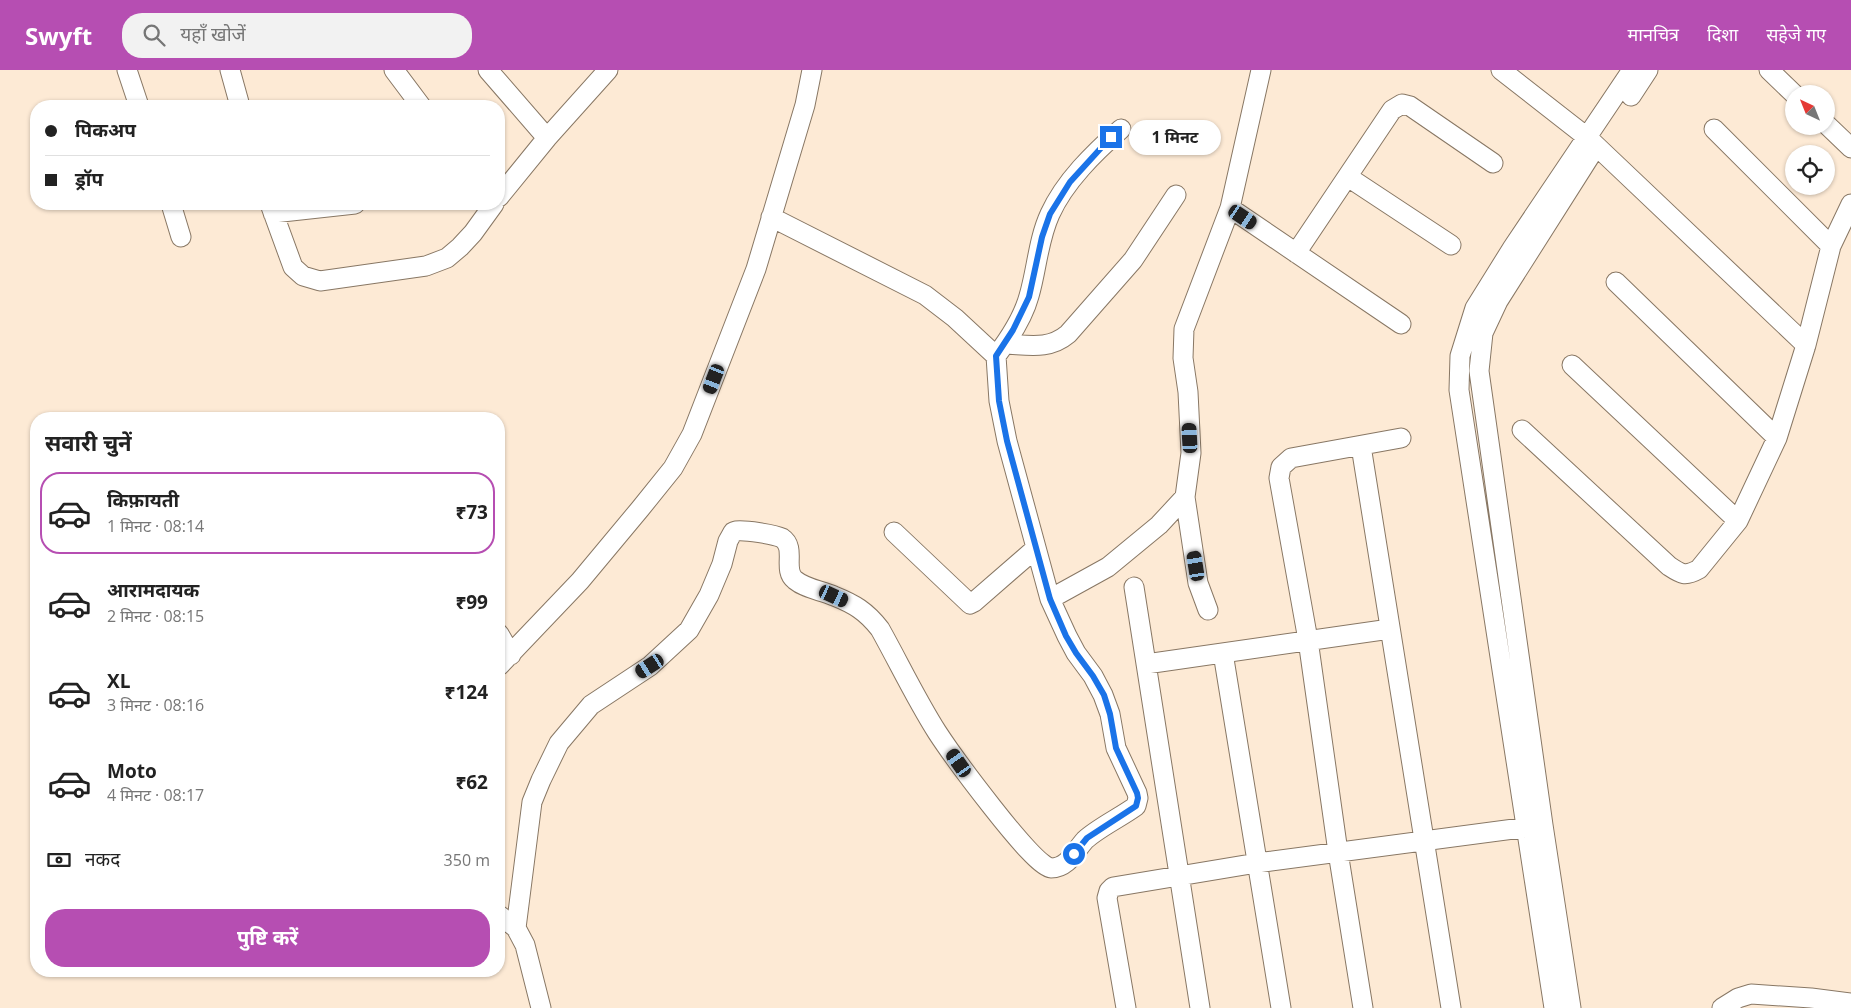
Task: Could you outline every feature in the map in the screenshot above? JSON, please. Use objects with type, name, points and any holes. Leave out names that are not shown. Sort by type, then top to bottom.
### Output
[{"type":"street","points":[[127,70],[137,100]]},
{"type":"street","points":[[230,70],[238,100]]},
{"type":"street","points":[[394,70],[416,100]]},
{"type":"street","points":[[488,70],[547,138]]},
{"type":"street","points":[[505,660],[580,581],[673,468],[692,434],[756,269],[805,105],[812,70]]},
{"type":"street","points":[[1208,610],[1198,583],[1185,497],[1191,453],[1188,392],[1183,358],[1184,329],[1230,208],[1261,70]]},
{"type":"street","points":[[1501,70],[1592,142],[1806,345]]},
{"type":"street","points":[[1592,142],[1632,70]]},
{"type":"street","points":[[1571,1008],[1535,826],[1459,390],[1460,356],[1475,308],[1513,247],[1648,70]]},
{"type":"street","points":[[1770,70],[1785,85]]},
{"type":"street","points":[[505,190],[600,73]]},
{"type":"street","points":[[1296,254],[1392,110],[1402,104],[1410,106],[1493,163]]},
{"type":"street","points":[[516,928],[532,802],[558,743],[591,705],[650,666],[689,630],[709,595],[733,532],[740,531],[778,536],[784,540],[789,549],[789,573],[793,578],[808,588],[834,596],[860,608],[870,616],[880,629],[937,732],[970,779],[1020,841],[1043,866],[1049,868],[1058,867],[1066,863],[1087,838],[1136,806],[1137,793],[1116,748],[1110,714],[1104,695],[1066,636],[1050,599],[1035,549],[999,401],[1001,350],[1029,297],[1042,237],[1050,214],[1070,182],[1121,128]]},
{"type":"street","points":[[1714,130],[1831,246]]},
{"type":"street","points":[[1835,133],[1851,148]]},
{"type":"street","points":[[1348,177],[1451,245]]},
{"type":"street","points":[[771,217],[925,294],[955,318],[1001,350],[1047,345],[1064,338],[1077,326],[1133,260],[1176,195]]},
{"type":"street","points":[[1522,430],[1669,566],[1680,573],[1690,574],[1698,569],[1738,521],[1777,438],[1806,345],[1831,246],[1851,204]]},
{"type":"street","points":[[1230,208],[1401,324]]},
{"type":"street","points":[[172,210],[182,237]]},
{"type":"street","points":[[272,210],[293,267],[303,276],[320,281],[426,266],[447,258],[473,233],[490,210]]},
{"type":"street","points":[[1616,282],[1777,438]]},
{"type":"street","points":[[1572,365],[1738,521]]},
{"type":"street","points":[[1363,1008],[1338,852],[1308,640],[1279,478],[1281,467],[1291,458],[1401,438]]},
{"type":"street","points":[[1361,446],[1451,1008]]},
{"type":"street","points":[[1050,599],[1108,567],[1159,525],[1185,497]]},
{"type":"street","points":[[894,532],[970,604],[1035,549]]},
{"type":"street","points":[[1134,587],[1200,1008]]},
{"type":"street","points":[[1146,664],[1390,629]]},
{"type":"street","points":[[1223,652],[1281,1008]]},
{"type":"street","points":[[1126,1008],[1107,898],[1109,891],[1114,887],[1257,863],[1535,826]]},
{"type":"street","points":[[1535,826],[1554,1008]]},
{"type":"street","points":[[505,920],[516,928],[525,945],[541,1008]]},
{"type":"street","points":[[1722,1008],[1738,998],[1751,994],[1851,1003]]},
{"type":"route","points":[[1074,854],[1087,838],[1136,806],[1138,798],[1116,748],[1110,714],[1104,695],[1066,636],[1050,599],[1007,441],[999,401],[996,356],[1013,330],[1029,297],[1042,237],[1050,214],[1070,182],[1111,137]]}]
